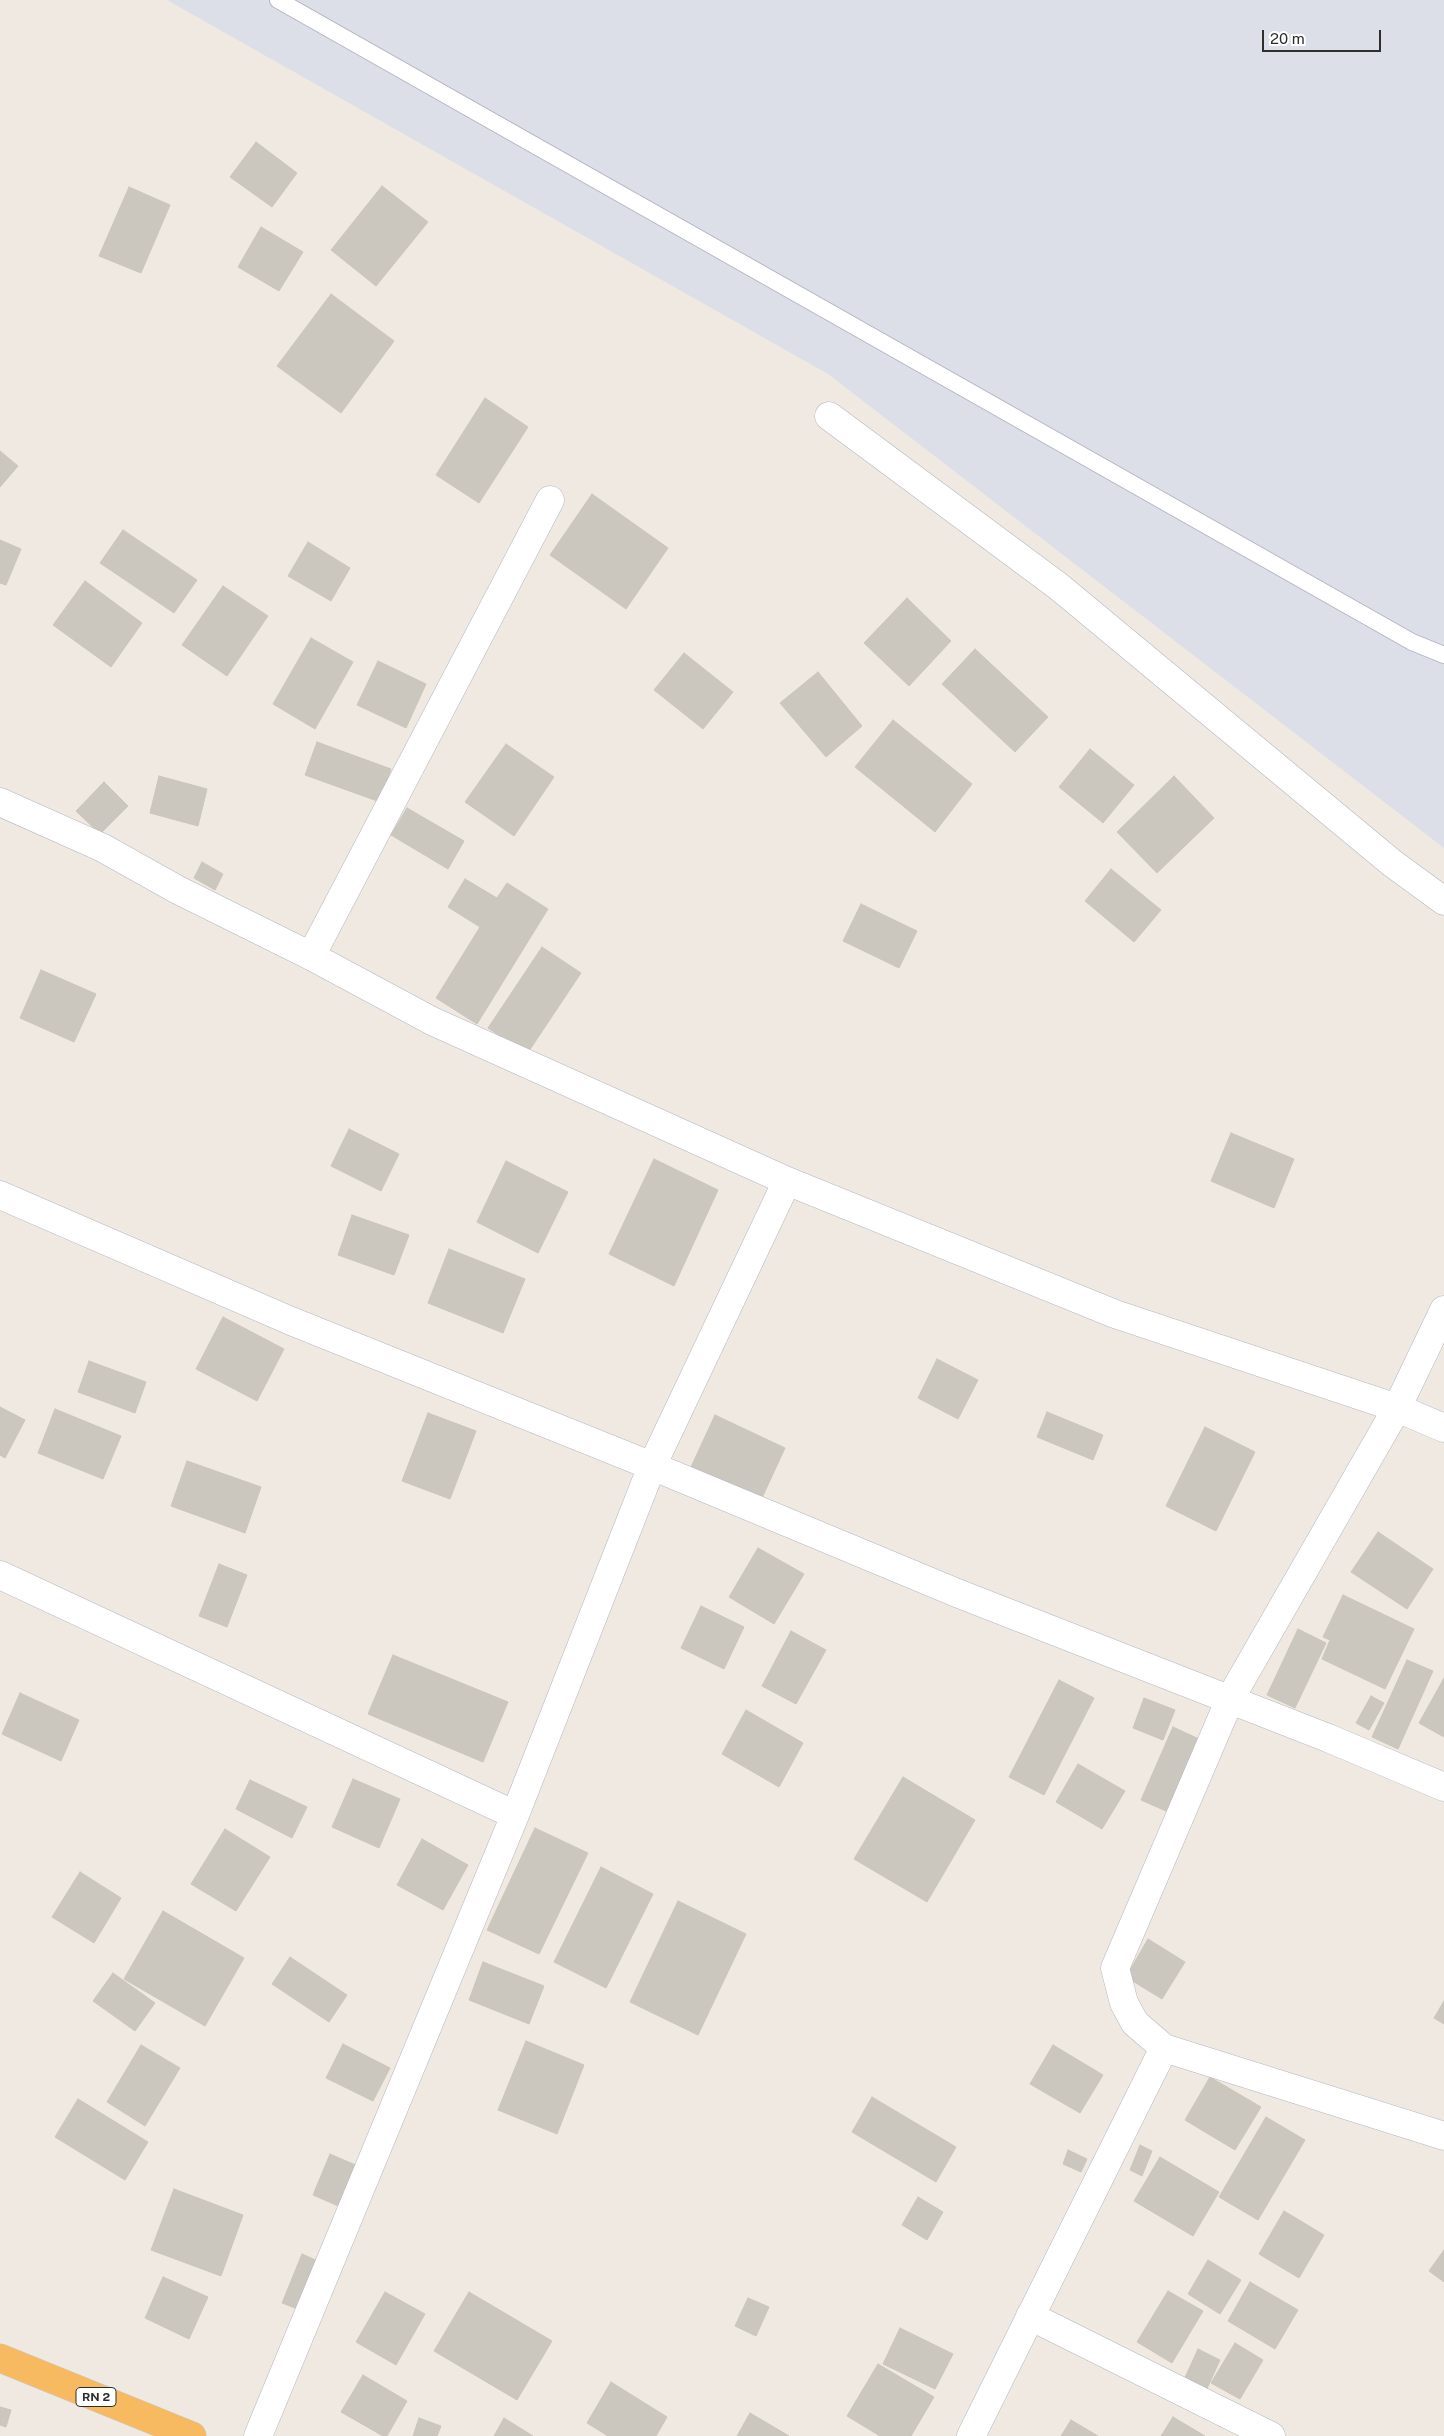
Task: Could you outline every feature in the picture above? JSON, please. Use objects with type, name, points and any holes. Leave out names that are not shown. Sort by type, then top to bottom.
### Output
[{"type":"highway","name":"RN 2","points":[[0,2358],[192,2436]]},
{"type":"street","points":[[829,416],[1058,586],[1392,863],[1444,901]]},
{"type":"street","points":[[311,956],[550,500]]},
{"type":"street","points":[[0,802],[103,848],[178,890],[311,956],[432,1021],[787,1181],[1115,1314],[1397,1408],[1444,1428]]},
{"type":"street","points":[[258,2436],[516,1815],[652,1466],[787,1181]]},
{"type":"street","points":[[0,1195],[291,1321],[652,1466],[957,1593],[1230,1699],[1444,1787]]},
{"type":"street","points":[[1444,1310],[1397,1408],[1230,1699],[1114,1968],[1124,2003],[1135,2023],[1164,2048],[1444,2136]]},
{"type":"street","points":[[0,1575],[516,1815]]},
{"type":"street","points":[[971,2436],[1164,2048]]},
{"type":"street","points":[[1030,2316],[1271,2436]]},
{"type":"lane","points":[[278,0],[1412,642],[1444,655]]},
{"type":"shaded area","points":[[167,0],[1444,0],[1444,848],[828,374]]},
{"type":"building","points":[[256,142],[297,173],[272,207],[230,177]]},
{"type":"building","points":[[382,186],[428,222],[376,286],[331,250]]},
{"type":"building","points":[[129,187],[170,205],[141,273],[99,256]]},
{"type":"building","points":[[261,227],[303,252],[279,291],[238,267]]},
{"type":"building","points":[[331,294],[394,341],[341,413],[277,366]]},
{"type":"building","points":[[485,398],[528,427],[479,503],[436,475]]},
{"type":"building","points":[[0,451],[18,466],[0,487]]},
{"type":"building","points":[[592,494],[668,548],[626,609],[550,555]]},
{"type":"building","points":[[123,530],[197,580],[174,613],[100,563]]},
{"type":"building","points":[[0,540],[21,549],[6,585],[0,583]]},
{"type":"building","points":[[308,542],[350,568],[331,601],[288,576]]},
{"type":"building","points":[[85,581],[142,623],[111,667],[53,625]]},
{"type":"building","points":[[223,586],[268,616],[227,676],[182,645]]},
{"type":"building","points":[[907,598],[951,641],[909,686],[864,643]]},
{"type":"building","points":[[311,638],[353,662],[315,729],[273,704]]},
{"type":"building","points":[[975,649],[1048,717],[1015,752],[942,684]]},
{"type":"building","points":[[684,653],[733,692],[703,729],[654,690]]},
{"type":"building","points":[[378,661],[426,684],[406,728],[357,705]]},
{"type":"building","points":[[818,672],[862,726],[826,757],[780,703]]},
{"type":"building","points":[[893,720],[972,784],[935,832],[855,767]]},
{"type":"building","points":[[317,742],[391,769],[380,802],[305,775]]},
{"type":"building","points":[[506,744],[554,777],[514,836],[465,802]]},
{"type":"building","points":[[1090,749],[1134,785],[1103,823],[1059,787]]},
{"type":"building","points":[[159,776],[207,789],[198,826],[150,813]]},
{"type":"building","points":[[1174,776],[1214,818],[1157,873],[1117,832]]},
{"type":"building","points":[[104,782],[128,806],[100,834],[76,811]]},
{"type":"building","points":[[407,808],[464,841],[448,869],[391,835]]},
{"type":"building","points":[[202,862],[223,874],[215,890],[194,878]]},
{"type":"building","points":[[1111,869],[1161,910],[1134,942],[1085,901]]},
{"type":"building","points":[[465,879],[497,898],[507,883],[548,909],[477,1024],[436,998],[480,927],[448,907]]},
{"type":"building","points":[[861,904],[917,931],[899,968],[843,941]]},
{"type":"building","points":[[542,947],[581,973],[527,1054],[488,1028]]},
{"type":"building","points":[[41,970],[96,994],[74,1042],[20,1018]]},
{"type":"building","points":[[349,1129],[399,1154],[381,1191],[331,1166]]},
{"type":"building","points":[[1231,1133],[1294,1159],[1274,1208],[1211,1181]]},
{"type":"building","points":[[654,1159],[718,1190],[674,1286],[609,1254]]},
{"type":"building","points":[[506,1161],[568,1192],[538,1253],[477,1222]]},
{"type":"building","points":[[352,1215],[409,1235],[394,1275],[338,1255]]},
{"type":"building","points":[[449,1249],[525,1279],[503,1333],[428,1303]]},
{"type":"building","points":[[223,1317],[284,1349],[257,1401],[196,1369]]},
{"type":"building","points":[[937,1359],[978,1380],[958,1419],[918,1398]]},
{"type":"building","points":[[89,1361],[146,1382],[135,1413],[78,1392]]},
{"type":"building","points":[[0,1407],[25,1420],[5,1458],[0,1455]]},
{"type":"building","points":[[55,1409],[121,1436],[103,1479],[38,1453]]},
{"type":"building","points":[[1047,1412],[1103,1435],[1093,1460],[1037,1437]]},
{"type":"building","points":[[428,1413],[476,1431],[450,1499],[402,1481]]},
{"type":"building","points":[[715,1415],[785,1448],[761,1500],[691,1467]]},
{"type":"building","points":[[1205,1427],[1255,1452],[1216,1531],[1166,1506]]},
{"type":"building","points":[[187,1461],[261,1487],[245,1533],[171,1506]]},
{"type":"building","points":[[1378,1532],[1433,1569],[1407,1609],[1351,1572]]},
{"type":"building","points":[[758,1548],[804,1574],[774,1624],[729,1597]]},
{"type":"building","points":[[219,1564],[247,1575],[227,1627],[199,1616]]},
{"type":"building","points":[[1343,1595],[1414,1629],[1385,1689],[1322,1659],[1330,1640],[1323,1637]]},
{"type":"building","points":[[701,1606],[744,1627],[724,1669],[681,1648]]},
{"type":"building","points":[[1298,1629],[1326,1643],[1295,1708],[1267,1695]]},
{"type":"building","points":[[791,1631],[826,1650],[796,1704],[762,1686]]},
{"type":"building","points":[[393,1655],[508,1702],[483,1762],[368,1714]]},
{"type":"building","points":[[1407,1660],[1433,1671],[1398,1749],[1372,1737]]},
{"type":"building","points":[[1444,1678],[1444,1737],[1419,1723]]},
{"type":"building","points":[[1059,1680],[1094,1698],[1044,1795],[1009,1777]]},
{"type":"building","points":[[20,1693],[79,1720],[61,1761],[2,1734]]},
{"type":"building","points":[[1371,1696],[1384,1703],[1369,1730],[1356,1723]]},
{"type":"building","points":[[1144,1698],[1175,1710],[1163,1740],[1133,1728]]},
{"type":"building","points":[[746,1710],[803,1743],[779,1787],[722,1754]]},
{"type":"building","points":[[1173,1727],[1199,1739],[1166,1811],[1141,1800]]},
{"type":"building","points":[[1078,1764],[1125,1791],[1102,1829],[1056,1802]]},
{"type":"building","points":[[903,1777],[975,1820],[927,1902],[854,1859]]},
{"type":"building","points":[[353,1779],[400,1799],[379,1848],[332,1827]]},
{"type":"building","points":[[250,1780],[307,1807],[292,1838],[236,1809]]},
{"type":"building","points":[[535,1828],[588,1853],[539,1954],[487,1930]]},
{"type":"building","points":[[225,1829],[270,1857],[236,1911],[191,1884]]},
{"type":"building","points":[[422,1839],[468,1865],[443,1910],[397,1885]]},
{"type":"building","points":[[601,1867],[653,1894],[606,1988],[554,1962]]},
{"type":"building","points":[[80,1872],[121,1898],[94,1943],[52,1917]]},
{"type":"building","points":[[678,1901],[746,1934],[698,2035],[630,2002]]},
{"type":"building","points":[[163,1911],[244,1958],[205,2026],[124,1979]]},
{"type":"building","points":[[1148,1939],[1185,1962],[1162,1999],[1126,1977]]},
{"type":"building","points":[[290,1957],[347,1995],[329,2022],[272,1984]]},
{"type":"building","points":[[483,1962],[544,1986],[529,2024],[469,2000]]},
{"type":"building","points":[[113,1973],[155,2003],[135,2031],[93,2001]]},
{"type":"building","points":[[1444,2001],[1444,2024],[1434,2018]]},
{"type":"building","points":[[526,2041],[584,2065],[557,2134],[498,2110]]},
{"type":"building","points":[[343,2044],[390,2068],[373,2101],[326,2078]]},
{"type":"building","points":[[141,2045],[180,2068],[145,2126],[107,2102]]},
{"type":"building","points":[[1053,2045],[1103,2075],[1080,2113],[1030,2084]]},
{"type":"building","points":[[1210,2077],[1261,2107],[1235,2150],[1185,2120]]},
{"type":"building","points":[[872,2097],[956,2147],[936,2182],[852,2132]]},
{"type":"building","points":[[78,2099],[148,2142],[125,2180],[55,2137]]},
{"type":"building","points":[[1266,2117],[1305,2140],[1258,2220],[1219,2197]]},
{"type":"building","points":[[1140,2145],[1152,2151],[1142,2176],[1130,2170]]},
{"type":"building","points":[[1068,2150],[1087,2159],[1081,2172],[1063,2164]]},
{"type":"building","points":[[330,2154],[360,2167],[343,2208],[313,2195]]},
{"type":"building","points":[[1160,2157],[1219,2192],[1193,2236],[1134,2201]]},
{"type":"building","points":[[174,2189],[243,2215],[221,2276],[151,2250]]},
{"type":"building","points":[[918,2197],[943,2212],[927,2240],[902,2225]]},
{"type":"building","points":[[1284,2211],[1324,2235],[1299,2278],[1259,2254]]},
{"type":"building","points":[[1444,2250],[1444,2282],[1429,2271]]},
{"type":"building","points":[[302,2254],[320,2262],[300,2310],[282,2303]]},
{"type":"building","points":[[1208,2260],[1241,2280],[1220,2314],[1188,2294]]},
{"type":"building","points":[[163,2277],[208,2297],[189,2339],[145,2318]]},
{"type":"building","points":[[1250,2282],[1298,2310],[1275,2349],[1228,2321]]},
{"type":"building","points":[[1168,2291],[1203,2311],[1172,2363],[1137,2342]]},
{"type":"building","points":[[385,2292],[425,2314],[396,2365],[356,2342]]},
{"type":"building","points":[[469,2292],[552,2341],[517,2400],[434,2351]]},
{"type":"building","points":[[748,2298],[769,2307],[756,2336],[735,2326]]},
{"type":"building","points":[[900,2328],[953,2354],[935,2389],[883,2364]]},
{"type":"building","points":[[1235,2343],[1263,2360],[1240,2399],[1211,2383]]},
{"type":"building","points":[[1198,2349],[1220,2360],[1205,2393],[1183,2382]]},
{"type":"building","points":[[878,2364],[934,2397],[911,2436],[880,2436],[847,2416]]},
{"type":"building","points":[[363,2375],[407,2401],[387,2436],[383,2436],[341,2412]]},
{"type":"building","points":[[611,2382],[667,2417],[656,2436],[608,2436],[587,2423]]},
{"type":"building","points":[[0,2407],[11,2410],[6,2427],[0,2425]]},
{"type":"building","points":[[750,2413],[789,2436],[737,2436]]},
{"type":"building","points":[[1173,2417],[1205,2436],[1161,2436]]},
{"type":"building","points":[[419,2418],[441,2426],[437,2436],[413,2436]]},
{"type":"building","points":[[504,2418],[533,2436],[494,2436]]},
{"type":"building","points":[[1071,2420],[1098,2436],[1061,2436]]}]
